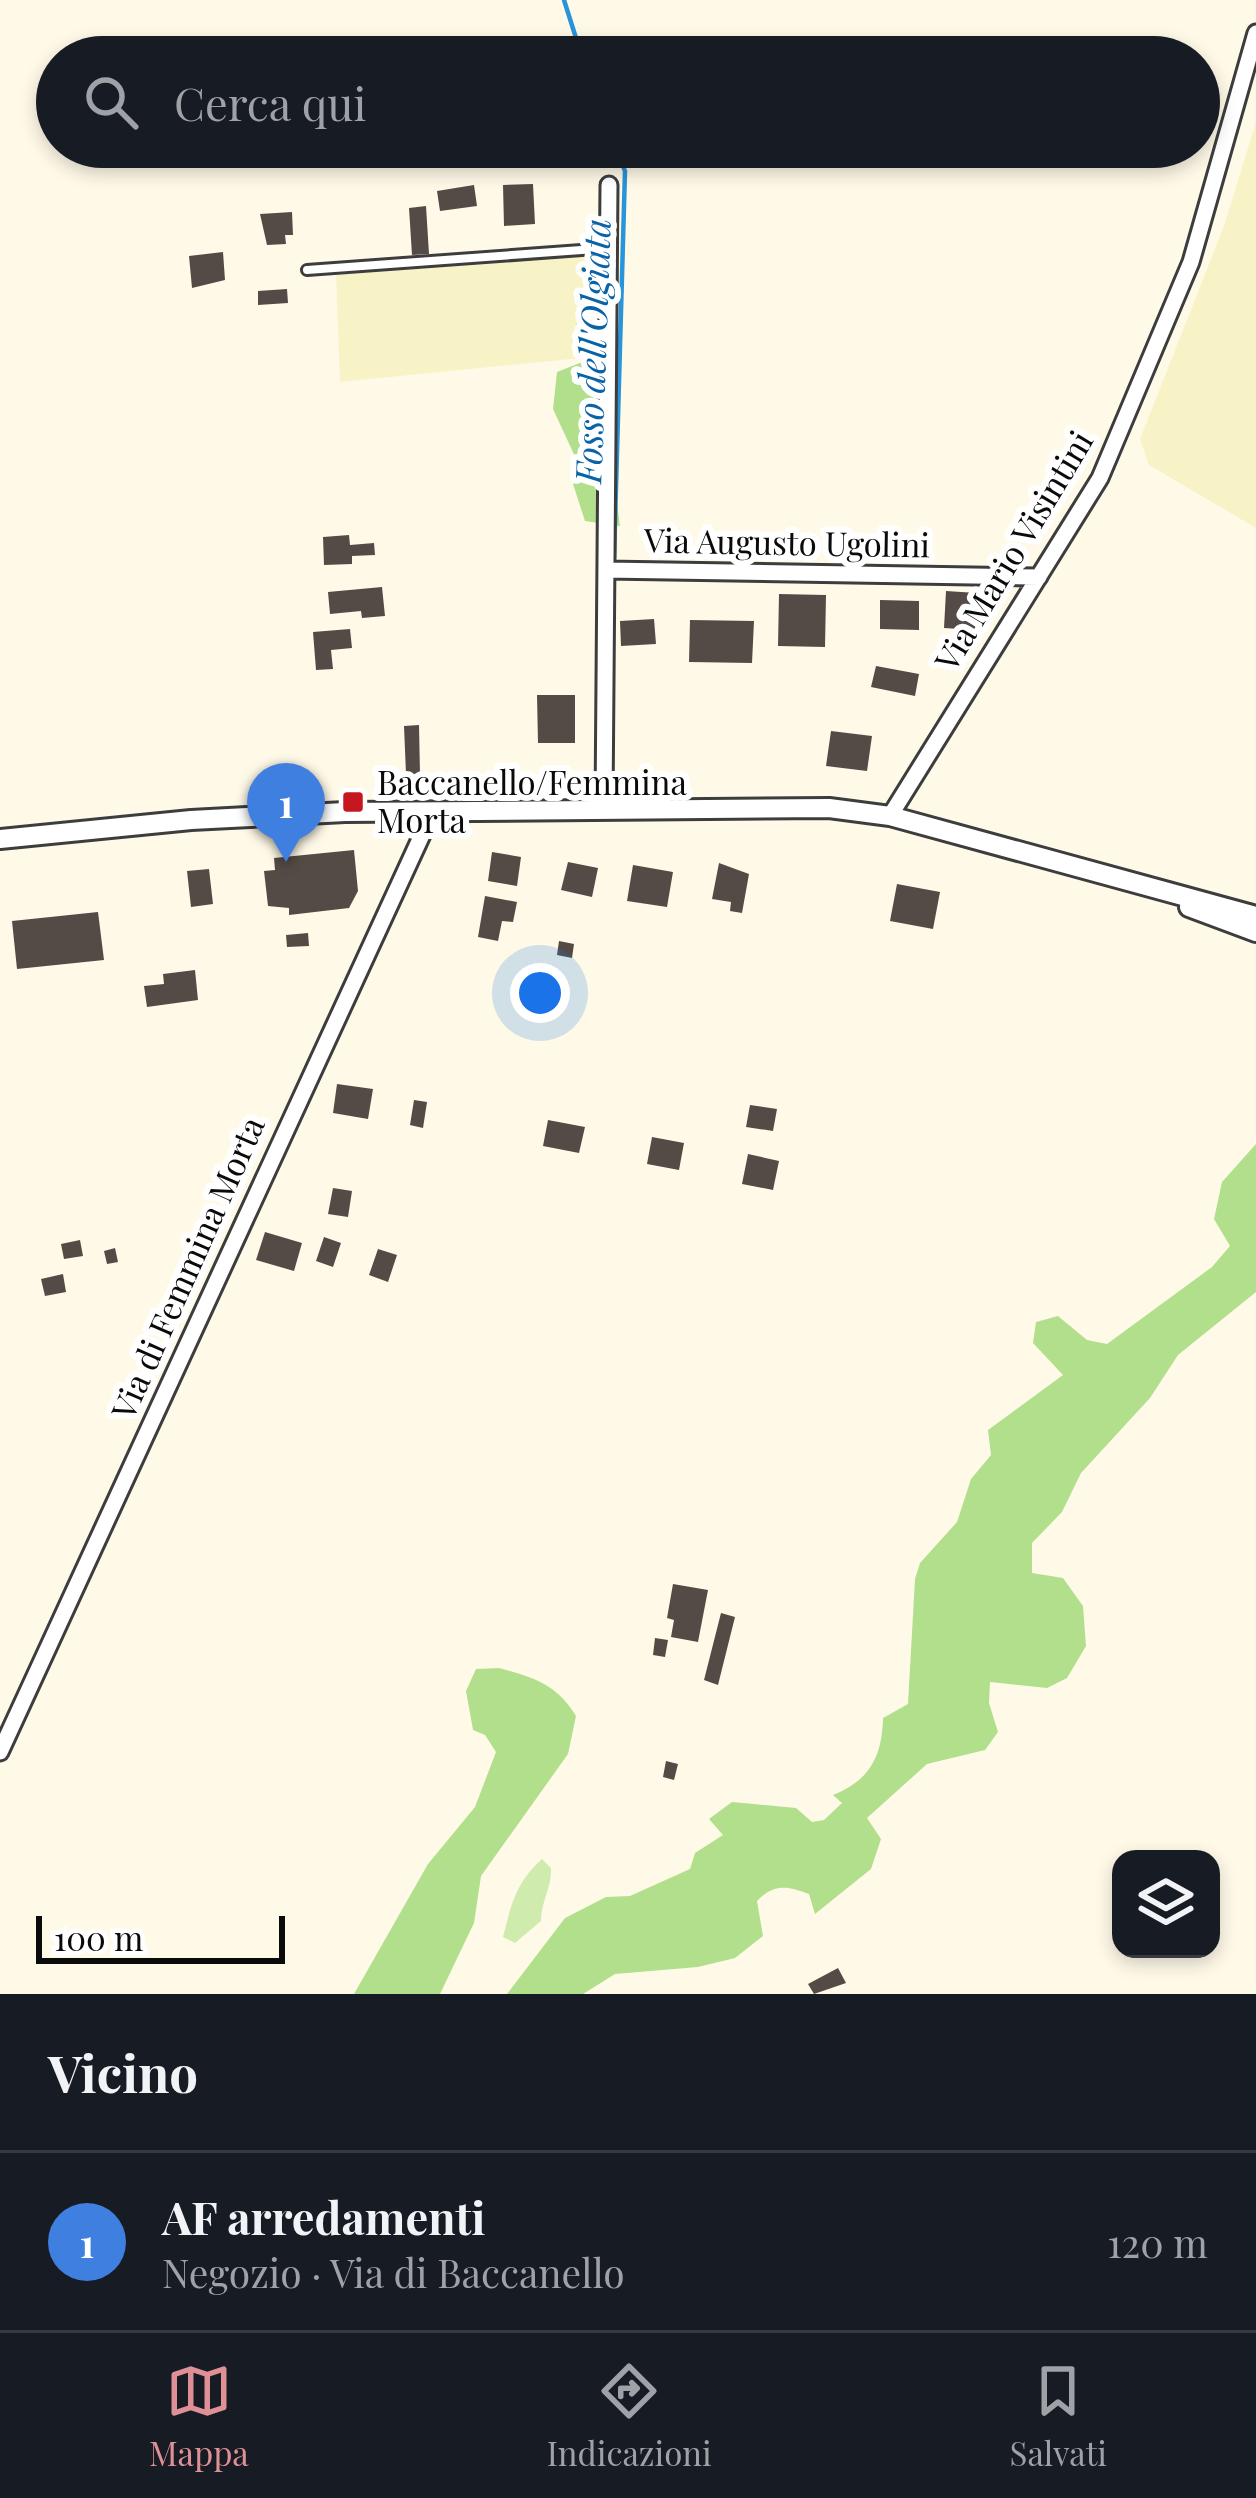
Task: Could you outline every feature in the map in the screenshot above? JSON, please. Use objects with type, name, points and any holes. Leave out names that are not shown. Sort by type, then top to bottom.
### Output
[{"type":"street","name":"Via Mario Visintini","points":[[1220,160],[1256,33]]},
{"type":"street","name":"Via Mario Visintini","points":[[890,816],[1100,478],[1164,334],[1218,168]]},
{"type":"street","points":[[604,806],[609,184]]},
{"type":"street","name":"Via Augusto Ugolini","points":[[606,570],[1039,577]]},
{"type":"street","points":[[0,839],[191,820],[604,806],[783,806],[890,816],[1256,916]]},
{"type":"street","name":"Via di Femmina Morta","points":[[0,1752],[433,811]]},
{"type":"street","points":[[1067,861],[1256,932]]},
{"type":"lane","points":[[307,270],[609,248]]},
{"type":"shaded area","points":[[1256,122],[1256,528],[1149,465],[1140,439],[1224,226]]},
{"type":"shaded area","points":[[587,255],[581,358],[340,382],[336,275]]},
{"type":"green space","points":[[590,359],[611,377],[617,404],[609,444],[620,526],[585,521],[573,484],[584,476],[553,409],[557,372]]},
{"type":"green space","points":[[1256,1144],[1256,1292],[1178,1355],[1150,1398],[1081,1473],[1062,1512],[1032,1543],[1032,1573],[1063,1578],[1083,1606],[1086,1646],[1067,1678],[1047,1688],[990,1682],[989,1703],[998,1732],[985,1750],[927,1764],[867,1818],[881,1839],[871,1869],[815,1914],[809,1894],[775,1889],[757,1901],[763,1936],[735,1958],[698,1967],[615,1974],[583,1994],[507,1994],[565,1918],[606,1897],[630,1896],[690,1869],[695,1853],[723,1835],[709,1819],[732,1802],[796,1808],[812,1822],[824,1820],[842,1803],[833,1795],[857,1782],[872,1765],[883,1718],[908,1704],[915,1579],[920,1563],[957,1522],[971,1479],[991,1455],[988,1430],[1063,1375],[1033,1343],[1036,1322],[1058,1316],[1087,1340],[1107,1344],[1212,1267],[1230,1246],[1214,1219],[1222,1182]]},
{"type":"green space","points":[[499,1668],[543,1683],[569,1705],[576,1716],[568,1754],[481,1876],[474,1923],[440,1994],[354,1994],[428,1864],[475,1807],[496,1752],[485,1735],[473,1730],[466,1691],[476,1669]]},
{"type":"green space","points":[[542,1859],[551,1868],[541,1921],[515,1943],[503,1937],[512,1904],[526,1876]]},
{"type":"building","points":[[533,184],[535,224],[504,226],[503,185]]},
{"type":"building","points":[[474,185],[477,206],[440,211],[437,191]]},
{"type":"building","points":[[426,206],[429,254],[412,255],[409,208]]},
{"type":"building","points":[[292,212],[293,235],[285,235],[286,244],[267,245],[260,214]]},
{"type":"building","points":[[223,252],[225,280],[192,288],[189,256]]},
{"type":"building","points":[[287,289],[288,303],[258,305],[258,291]]},
{"type":"building","points":[[349,535],[350,545],[374,543],[375,555],[352,556],[352,564],[324,565],[323,537]]},
{"type":"building","points":[[382,587],[385,616],[362,618],[361,611],[330,614],[328,592]]},
{"type":"building","points":[[946,591],[977,593],[975,630],[944,628]]},
{"type":"building","points":[[779,594],[826,595],[825,647],[778,646]]},
{"type":"building","points":[[880,600],[919,601],[919,630],[880,629]]},
{"type":"building","points":[[654,619],[656,644],[621,646],[620,621]]},
{"type":"building","points":[[690,620],[754,621],[752,663],[689,662]]},
{"type":"building","points":[[350,629],[352,648],[331,650],[333,669],[316,670],[313,632]]},
{"type":"building","points":[[876,666],[919,674],[915,696],[871,687]]},
{"type":"building","points":[[537,695],[575,695],[575,743],[538,743]]},
{"type":"building","points":[[419,725],[420,774],[406,774],[404,726]]},
{"type":"building","points":[[831,731],[872,736],[867,771],[826,766]]},
{"type":"building","points":[[354,850],[358,891],[349,908],[289,915],[289,908],[268,906],[264,871],[275,870],[274,858]]},
{"type":"building","points":[[492,852],[521,857],[517,886],[488,881]]},
{"type":"building","points":[[568,862],[598,868],[592,897],[561,890]]},
{"type":"building","points":[[719,863],[749,874],[742,913],[730,911],[731,902],[712,899]]},
{"type":"building","points":[[633,865],[673,872],[667,907],[627,901]]},
{"type":"building","points":[[209,869],[213,904],[191,907],[187,871]]},
{"type":"building","points":[[897,884],[940,892],[933,929],[890,921]]},
{"type":"building","points":[[485,896],[517,902],[513,922],[502,921],[498,941],[478,937]]},
{"type":"building","points":[[98,912],[104,960],[17,969],[12,921]]},
{"type":"building","points":[[308,933],[309,946],[287,947],[286,935]]},
{"type":"building","points":[[559,941],[574,944],[572,958],[557,955]]},
{"type":"building","points":[[195,970],[198,1000],[147,1007],[144,986],[164,984],[163,974]]},
{"type":"building","points":[[337,1084],[373,1089],[368,1119],[333,1113]]},
{"type":"building","points":[[414,1100],[427,1102],[423,1128],[410,1125]]},
{"type":"building","points":[[750,1105],[777,1109],[773,1131],[746,1127]]},
{"type":"building","points":[[548,1120],[585,1127],[579,1153],[543,1146]]},
{"type":"building","points":[[652,1137],[684,1143],[679,1170],[647,1164]]},
{"type":"building","points":[[748,1154],[779,1161],[773,1190],[742,1184]]},
{"type":"building","points":[[333,1188],[352,1191],[348,1217],[328,1214]]},
{"type":"building","points":[[265,1232],[302,1243],[294,1271],[256,1260]]},
{"type":"building","points":[[324,1237],[341,1243],[333,1267],[316,1261]]},
{"type":"building","points":[[80,1240],[83,1256],[64,1259],[61,1244]]},
{"type":"building","points":[[115,1248],[118,1262],[107,1264],[104,1251]]},
{"type":"building","points":[[378,1249],[397,1255],[388,1282],[369,1275]]},
{"type":"building","points":[[63,1274],[66,1292],[45,1296],[41,1279]]},
{"type":"building","points":[[673,1584],[708,1590],[698,1642],[671,1637],[674,1620],[667,1618]]},
{"type":"building","points":[[721,1613],[735,1617],[718,1685],[704,1680]]},
{"type":"building","points":[[655,1638],[668,1640],[665,1657],[653,1655]]},
{"type":"building","points":[[666,1761],[678,1764],[674,1780],[663,1777]]},
{"type":"building","points":[[838,1968],[846,1983],[814,1994],[808,1984]]},
{"type":"waterway","name":"Fosso dell'Olgiata","points":[[564,0],[575,36]]},
{"type":"waterway","name":"Fosso dell'Olgiata","points":[[614,558],[624,168]]},
{"type":"place","name":"Baccanello/Femmina Morta","points":[[353,802]]},
{"type":"place","name":"AF arredamenti","points":[[286,862]]}]
